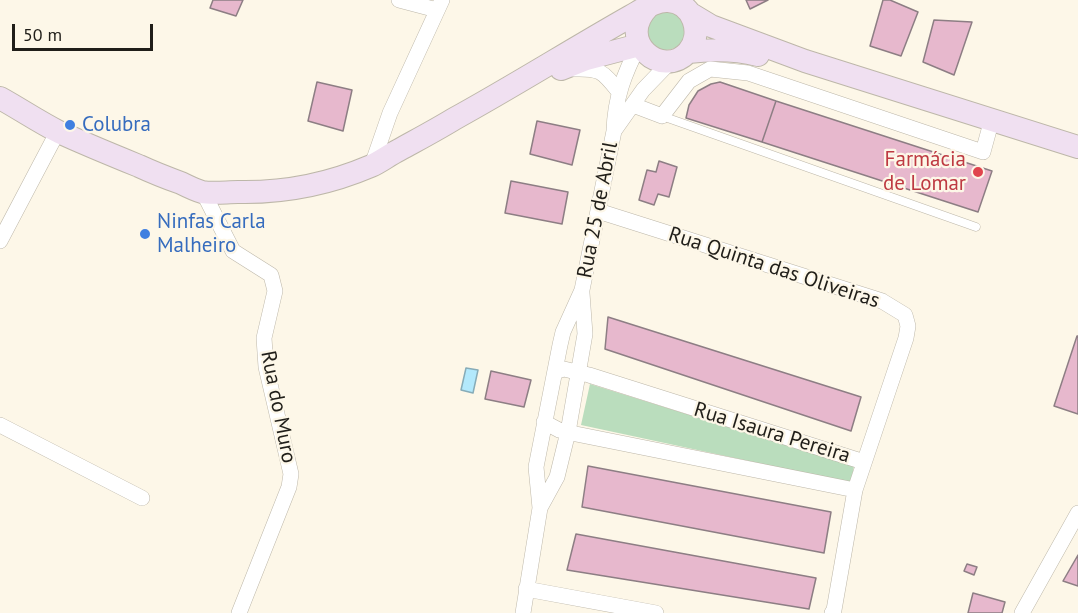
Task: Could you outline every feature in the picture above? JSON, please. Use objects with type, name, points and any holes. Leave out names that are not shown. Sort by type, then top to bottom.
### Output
[{"type":"main road","points":[[0,98],[58,131],[203,192],[253,193],[304,187],[337,179],[372,165],[655,3],[668,1],[688,8],[711,26],[805,61],[1078,147]]},
{"type":"main road","points":[[655,3],[641,14],[636,35],[639,45],[645,52],[660,61],[711,49],[740,50],[768,57],[805,61]]},
{"type":"main road","points":[[680,56],[695,39],[696,24],[688,8]]},
{"type":"main road","points":[[506,90],[586,59],[639,45]]},
{"type":"street","points":[[372,165],[390,113],[439,5],[399,0]]},
{"type":"street","name":"Rua 25 de Abril","points":[[523,613],[540,508],[536,467],[544,422],[563,332],[582,290],[614,131],[619,92],[639,45]]},
{"type":"street","points":[[614,131],[643,90],[680,56]]},
{"type":"street","points":[[559,70],[589,68],[600,71],[619,92]]},
{"type":"street","points":[[633,105],[662,116],[689,81],[710,69],[747,73],[983,152],[992,119]]},
{"type":"street","points":[[0,241],[58,131]]},
{"type":"street","name":"Rua do Muro","points":[[203,192],[233,251],[272,275],[275,291],[264,338],[266,367],[291,474],[289,487],[239,613]]},
{"type":"street","name":"Rua Quinta das Oliveiras","points":[[598,211],[882,301],[905,315],[908,326],[906,338],[864,462]]},
{"type":"street","name":"Rua 25 de Abril","points":[[540,508],[557,477],[568,432],[585,333],[582,290]]},
{"type":"street","points":[[555,372],[564,369],[579,373]]},
{"type":"street","name":"Rua Isaura Pereira","points":[[568,432],[855,490],[864,462],[579,373]]},
{"type":"street","points":[[544,422],[568,432]]},
{"type":"street","points":[[0,425],[142,498]]},
{"type":"street","points":[[832,613],[855,490]]},
{"type":"street","points":[[1022,613],[1078,513]]},
{"type":"street","points":[[526,589],[656,613]]},
{"type":"lane","points":[[662,116],[976,227]]},
{"type":"green space","points":[[666,12],[673,13],[679,18],[684,24],[684,38],[679,44],[673,49],[666,50],[659,49],[653,44],[648,38],[647,31],[648,24],[653,18],[659,13]]},
{"type":"green space","points":[[590,384],[854,466],[851,483],[581,425]]},
{"type":"water","points":[[466,368],[478,370],[473,393],[461,390]]},
{"type":"building","points":[[213,0],[243,0],[236,16],[210,8]]},
{"type":"building","points":[[746,0],[768,0],[750,9]]},
{"type":"building","points":[[883,0],[890,0],[918,12],[901,56],[870,46]]},
{"type":"building","points":[[934,20],[972,22],[954,75],[923,62]]},
{"type":"building","points":[[317,82],[352,90],[343,131],[308,121]]},
{"type":"building","points":[[720,82],[776,101],[762,142],[686,118],[689,105],[698,91]]},
{"type":"building","points":[[776,101],[992,171],[978,212],[762,142]]},
{"type":"building","points":[[537,121],[580,130],[572,165],[530,154]]},
{"type":"building","points":[[659,161],[677,167],[669,197],[658,194],[654,205],[639,200],[647,170],[656,172]]},
{"type":"building","points":[[511,181],[568,192],[562,224],[505,213]]},
{"type":"building","points":[[608,317],[861,397],[851,431],[605,349]]},
{"type":"building","points":[[1078,336],[1078,414],[1054,406]]},
{"type":"building","points":[[491,371],[531,380],[524,407],[485,399]]},
{"type":"building","points":[[588,466],[831,512],[824,553],[582,507]]},
{"type":"building","points":[[576,534],[816,578],[809,609],[567,570]]},
{"type":"building","points":[[1078,555],[1078,586],[1063,581]]},
{"type":"building","points":[[967,564],[977,567],[974,575],[964,571]]},
{"type":"building","points":[[973,593],[1005,602],[1002,613],[968,613]]},
{"type":"place","name":"Colubra","points":[[70,125]]},
{"type":"place","name":"Farmácia de Lomar","points":[[978,172]]},
{"type":"place","name":"Ninfas Carla Malheiro","points":[[145,234]]}]
